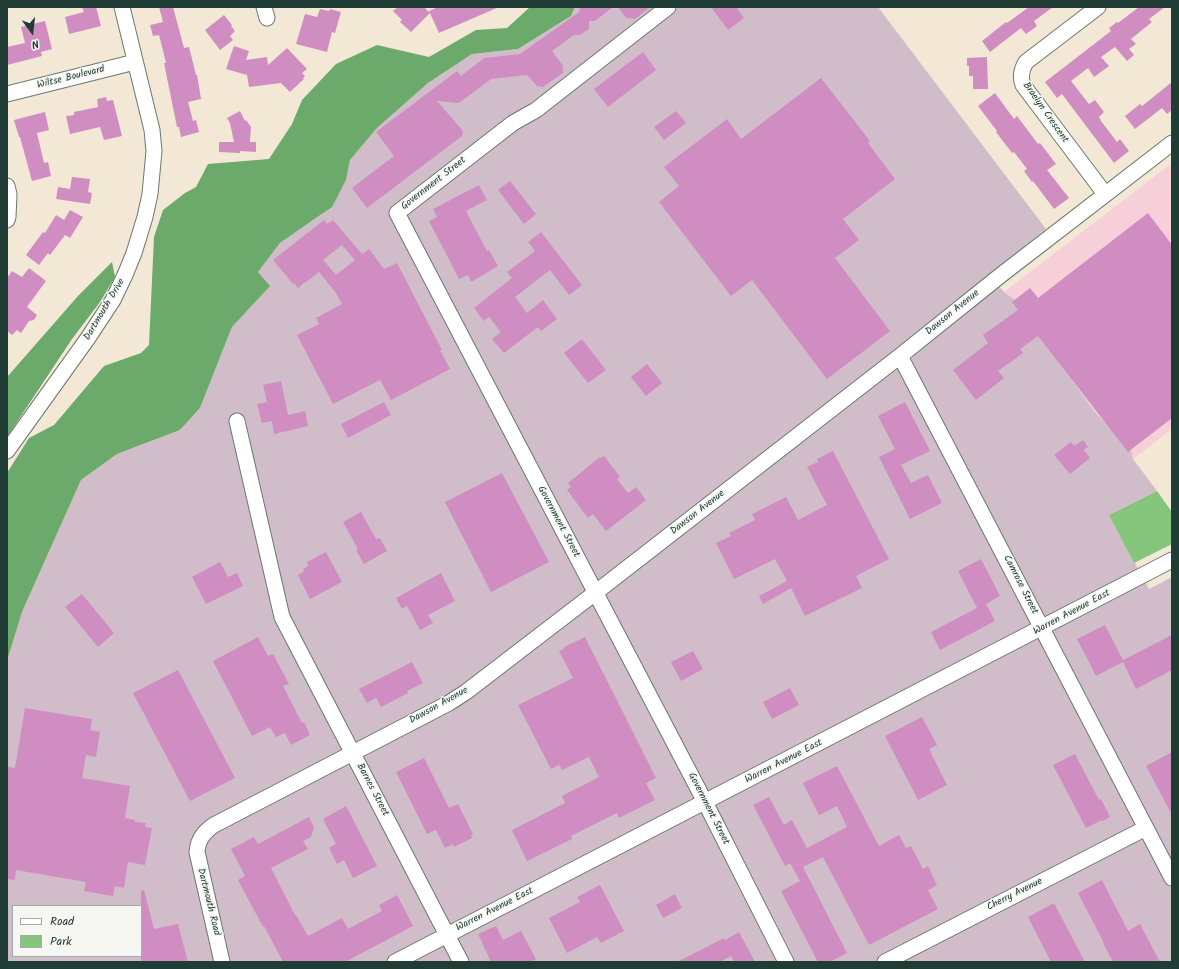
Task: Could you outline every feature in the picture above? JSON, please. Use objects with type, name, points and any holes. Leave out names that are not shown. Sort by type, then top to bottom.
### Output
[{"type":"street","name":"Dartmouth Drive","points":[[7,452],[103,316],[125,275],[140,235],[150,194],[154,151],[152,130],[122,7]]},
{"type":"street","name":"Government Street","points":[[668,7],[536,110],[513,123],[397,213],[705,802],[786,962]]},
{"type":"street","name":"Braelyn Crescent","points":[[1098,7],[1026,62],[1023,67],[1022,80],[1023,85],[1105,194]]},
{"type":"street","name":"Wiltse Boulevard","points":[[7,94],[135,62]]},
{"type":"street","name":"Dawson Avenue","points":[[199,841],[207,829],[214,825],[352,752],[449,703],[466,692],[1172,143]]},
{"type":"street","points":[[7,186],[9,194],[7,220]]},
{"type":"street","name":"Camrose Street","points":[[900,356],[1172,878]]},
{"type":"street","name":"Barnes Street","points":[[237,422],[282,618],[462,962]]},
{"type":"street","name":"Warren Avenue East","points":[[395,962],[1172,560]]},
{"type":"street","name":"Cherry Avenue","points":[[885,962],[1146,828]]},
{"type":"street","name":"Dartmouth Road","points":[[199,841],[197,852],[199,863],[222,962]]},
{"type":"shaded area","points":[[575,7],[651,7],[660,20],[677,7],[878,7],[1046,229],[989,274],[1004,292],[1015,300],[1094,411],[1131,450],[1133,459],[1157,491],[1109,515],[1149,589],[1172,577],[1172,962],[7,962],[7,661],[22,612],[81,480],[117,454],[180,430],[200,408],[232,327],[269,286],[258,272],[280,243],[321,215],[346,180],[350,160],[377,128],[428,83],[472,54],[518,49],[571,16]]},
{"type":"shaded area","points":[[1172,163],[1172,429],[1133,459],[1130,450],[1094,411],[1015,300],[1004,292]]},
{"type":"green space","points":[[530,7],[575,7],[571,16],[518,49],[472,54],[428,83],[377,128],[350,160],[346,180],[332,207],[280,243],[258,272],[270,286],[232,327],[200,408],[180,430],[117,454],[81,480],[22,612],[7,661],[7,473],[29,438],[54,425],[104,366],[141,353],[149,345],[154,237],[163,210],[185,193],[196,187],[208,164],[269,159],[292,124],[302,100],[336,64],[377,45],[429,57],[476,30],[507,28]]},
{"type":"green space","points":[[112,262],[115,277],[100,302],[72,339],[7,437],[7,377],[78,296]]},
{"type":"green space","points":[[1157,491],[1172,512],[1172,544],[1134,563],[1109,515]]},
{"type":"building","points":[[82,7],[96,7],[101,26],[69,34],[65,17],[84,12]]},
{"type":"building","points":[[159,7],[173,7],[184,48],[189,47],[197,75],[201,99],[188,102],[193,121],[196,120],[199,132],[181,137],[179,127],[177,127],[164,63],[166,63],[159,35],[153,36],[150,25],[163,22]]},
{"type":"building","points":[[398,7],[424,7],[430,13],[411,32],[400,22],[402,20],[393,11]]},
{"type":"building","points":[[438,7],[499,7],[439,33],[429,11]]},
{"type":"building","points":[[580,7],[613,7],[595,21],[589,21],[589,29],[580,35],[574,35],[552,51],[563,66],[563,73],[543,87],[537,86],[527,75],[491,79],[459,103],[437,101],[463,131],[462,136],[367,208],[352,188],[394,156],[376,132],[457,71],[461,76],[484,58],[520,54],[579,12]]},
{"type":"building","points":[[618,7],[650,7],[635,19],[626,18]]},
{"type":"building","points":[[711,7],[736,7],[744,18],[728,30]]},
{"type":"building","points":[[1029,7],[1053,7],[1034,21],[1037,26],[1026,34],[1021,28],[990,52],[982,41],[1006,22],[1007,23]]},
{"type":"building","points":[[1139,7],[1165,7],[1149,19],[1152,22],[1131,39],[1136,44],[1129,49],[1134,55],[1127,61],[1115,47],[1101,57],[1109,66],[1094,77],[1088,68],[1071,81],[1089,104],[1095,100],[1104,112],[1099,117],[1101,121],[1117,142],[1120,139],[1129,151],[1114,163],[1062,94],[1057,98],[1045,82],[1111,31],[1109,28]]},
{"type":"building","points":[[320,9],[329,11],[330,9],[341,12],[335,33],[332,32],[327,52],[296,44],[305,14],[317,17]]},
{"type":"building","points":[[224,15],[235,31],[230,36],[233,40],[220,50],[205,30]]},
{"type":"building","points":[[45,21],[52,49],[41,52],[42,56],[7,65],[7,47],[25,43],[21,27]]},
{"type":"building","points":[[234,46],[249,51],[246,60],[267,57],[268,65],[287,48],[307,69],[302,73],[305,76],[303,78],[304,79],[290,92],[281,83],[249,87],[247,75],[226,69]]},
{"type":"building","points":[[643,52],[656,70],[608,107],[594,89]]},
{"type":"building","points":[[987,57],[988,89],[973,89],[973,76],[969,76],[967,58]]},
{"type":"building","points":[[821,78],[870,141],[868,143],[895,179],[843,219],[859,240],[835,258],[890,331],[827,379],[752,280],[731,296],[659,202],[679,186],[664,167],[727,119],[741,139]]},
{"type":"building","points":[[1172,82],[1172,110],[1167,114],[1162,108],[1135,129],[1125,116],[1140,104],[1142,106]]},
{"type":"building","points":[[995,93],[1014,119],[1017,116],[1038,144],[1040,143],[1056,164],[1047,170],[1069,198],[1054,209],[1024,171],[1027,169],[1014,152],[1012,153],[978,106]]},
{"type":"building","points":[[106,97],[107,101],[113,100],[122,136],[104,140],[100,127],[70,134],[66,116],[74,115],[74,112],[98,107],[97,99]]},
{"type":"building","points":[[240,111],[245,121],[246,120],[251,127],[250,142],[256,142],[256,152],[219,152],[219,142],[234,142],[230,123],[227,118]]},
{"type":"building","points":[[676,111],[686,123],[664,140],[654,127]]},
{"type":"building","points":[[45,112],[49,130],[37,133],[44,163],[48,162],[51,176],[32,181],[14,120]]},
{"type":"building","points":[[72,177],[90,179],[88,192],[92,193],[90,204],[56,199],[58,187],[70,189]]},
{"type":"building","points":[[510,181],[536,214],[524,224],[498,190]]},
{"type":"building","points":[[479,185],[487,200],[466,211],[487,251],[489,250],[498,266],[471,282],[468,275],[459,279],[429,221],[437,217],[433,209]]},
{"type":"building","points":[[70,210],[83,217],[70,238],[65,235],[50,255],[48,253],[39,265],[26,255],[43,232],[45,233],[56,215],[64,220]]},
{"type":"building","points":[[1148,213],[1172,245],[1172,418],[1128,452],[1038,336],[1020,349],[1023,353],[998,371],[1004,378],[976,400],[953,370],[988,343],[983,335],[1018,310],[1012,302],[1030,288],[1038,298]]},
{"type":"building","points":[[324,220],[327,224],[333,220],[362,254],[369,249],[384,269],[397,263],[442,350],[440,350],[450,369],[391,400],[380,380],[333,404],[297,335],[319,324],[316,318],[342,304],[336,293],[319,272],[298,288],[273,260]],"holes":[[[342,245],[355,260],[336,275],[323,260]]]},
{"type":"building","points":[[541,232],[582,285],[569,295],[550,270],[515,297],[527,313],[543,300],[557,319],[541,331],[538,327],[504,353],[492,339],[501,332],[489,317],[484,321],[474,308],[512,278],[507,272],[535,251],[528,242]]},
{"type":"building","points":[[29,268],[46,281],[27,307],[37,315],[34,320],[29,321],[21,333],[17,330],[12,335],[7,331],[7,278],[12,271],[22,277]]},
{"type":"building","points":[[582,339],[606,370],[588,383],[564,353]]},
{"type":"building","points":[[647,364],[662,383],[646,396],[631,377]]},
{"type":"building","points":[[281,381],[288,415],[305,411],[308,426],[274,434],[272,421],[262,423],[257,404],[267,402],[263,385]]},
{"type":"building","points":[[384,402],[391,415],[348,438],[341,424]]},
{"type":"building","points":[[905,402],[930,451],[901,465],[911,483],[928,475],[942,503],[910,519],[879,457],[895,449],[878,416]]},
{"type":"building","points":[[1083,440],[1088,447],[1084,450],[1090,458],[1070,474],[1054,455],[1071,442],[1074,446]]},
{"type":"building","points":[[833,451],[889,559],[856,576],[862,588],[805,616],[791,588],[763,604],[759,596],[787,581],[775,559],[734,579],[716,543],[731,536],[729,533],[755,520],[752,514],[786,497],[798,520],[827,505],[807,467],[818,462],[817,459]]},
{"type":"building","points":[[604,456],[620,477],[617,479],[628,493],[636,487],[646,500],[606,531],[593,514],[588,518],[567,490],[571,487],[568,483],[600,457],[601,458]]},
{"type":"building","points":[[502,473],[549,562],[491,592],[445,502]]},
{"type":"building","points":[[361,512],[376,539],[380,538],[387,551],[364,564],[356,550],[358,549],[343,522]]},
{"type":"building","points":[[326,552],[342,582],[310,599],[298,575],[308,566],[307,562]]},
{"type":"building","points":[[981,559],[1000,596],[986,604],[995,621],[940,650],[931,632],[977,608],[958,571]]},
{"type":"building","points":[[220,562],[228,577],[237,573],[243,586],[206,604],[192,577]]},
{"type":"building","points":[[441,573],[455,601],[428,615],[433,623],[420,630],[407,606],[402,609],[396,598]]},
{"type":"building","points":[[82,594],[114,633],[98,647],[65,607]]},
{"type":"building","points":[[1105,625],[1123,660],[1172,635],[1172,670],[1136,689],[1123,662],[1096,676],[1077,639]]},
{"type":"building","points":[[258,637],[268,656],[273,654],[289,684],[283,686],[302,723],[304,722],[310,735],[291,745],[285,733],[276,737],[270,727],[252,736],[213,661]]},
{"type":"building","points":[[585,637],[656,778],[646,783],[655,800],[619,818],[617,813],[571,836],[572,839],[527,861],[512,830],[565,803],[562,796],[599,777],[589,757],[562,770],[559,765],[551,769],[518,705],[573,678],[559,651]]},
{"type":"building","points":[[693,651],[703,669],[681,681],[671,662]]},
{"type":"building","points":[[412,662],[423,683],[407,691],[408,693],[381,707],[376,698],[367,703],[359,689]]},
{"type":"building","points":[[178,670],[235,778],[190,801],[133,693]]},
{"type":"building","points":[[790,688],[799,705],[772,719],[763,702]]},
{"type":"building","points":[[25,708],[92,719],[90,730],[100,732],[96,757],[86,755],[82,778],[130,786],[125,818],[135,820],[135,822],[146,823],[145,827],[152,828],[145,865],[128,862],[124,888],[115,886],[113,896],[84,891],[86,882],[16,870],[15,880],[7,879],[7,773],[8,767],[15,768]]},
{"type":"building","points":[[922,717],[937,745],[929,749],[947,785],[918,800],[885,736]]},
{"type":"building","points":[[1172,752],[1172,815],[1146,766]]},
{"type":"building","points":[[1075,754],[1099,800],[1101,799],[1110,817],[1086,828],[1053,765]]},
{"type":"building","points":[[424,758],[449,808],[458,804],[473,834],[471,835],[472,838],[454,847],[453,844],[445,848],[436,830],[427,834],[396,772]]},
{"type":"building","points":[[837,766],[879,846],[899,835],[906,848],[911,846],[923,869],[928,866],[937,885],[928,890],[938,909],[869,945],[823,857],[803,867],[847,953],[830,962],[818,962],[781,891],[800,881],[790,863],[785,866],[753,805],[769,797],[784,825],[792,820],[807,848],[847,827],[837,806],[819,815],[803,783]]},
{"type":"building","points":[[346,806],[377,866],[353,878],[344,860],[337,864],[329,848],[336,844],[323,819]]},
{"type":"building","points":[[309,817],[314,828],[311,837],[303,841],[308,849],[271,868],[295,915],[308,936],[342,918],[348,929],[382,911],[379,905],[397,895],[413,926],[345,962],[283,962],[238,880],[245,876],[231,849],[254,837],[258,844]]},
{"type":"building","points":[[1102,880],[1128,931],[1140,924],[1160,962],[1113,962],[1078,893]]},
{"type":"building","points":[[600,885],[624,931],[601,943],[597,937],[567,953],[549,918],[580,902],[577,897]]},
{"type":"building","points":[[144,890],[154,929],[178,924],[188,962],[141,962],[141,891]]},
{"type":"building","points":[[675,894],[682,908],[663,918],[656,905]]},
{"type":"building","points":[[1054,903],[1085,962],[1051,962],[1028,917]]},
{"type":"building","points":[[496,926],[503,940],[521,931],[536,959],[530,962],[491,962],[478,934]]},
{"type":"building","points":[[739,932],[755,962],[734,962],[731,956],[720,962],[677,962],[724,938],[725,940]]}]
